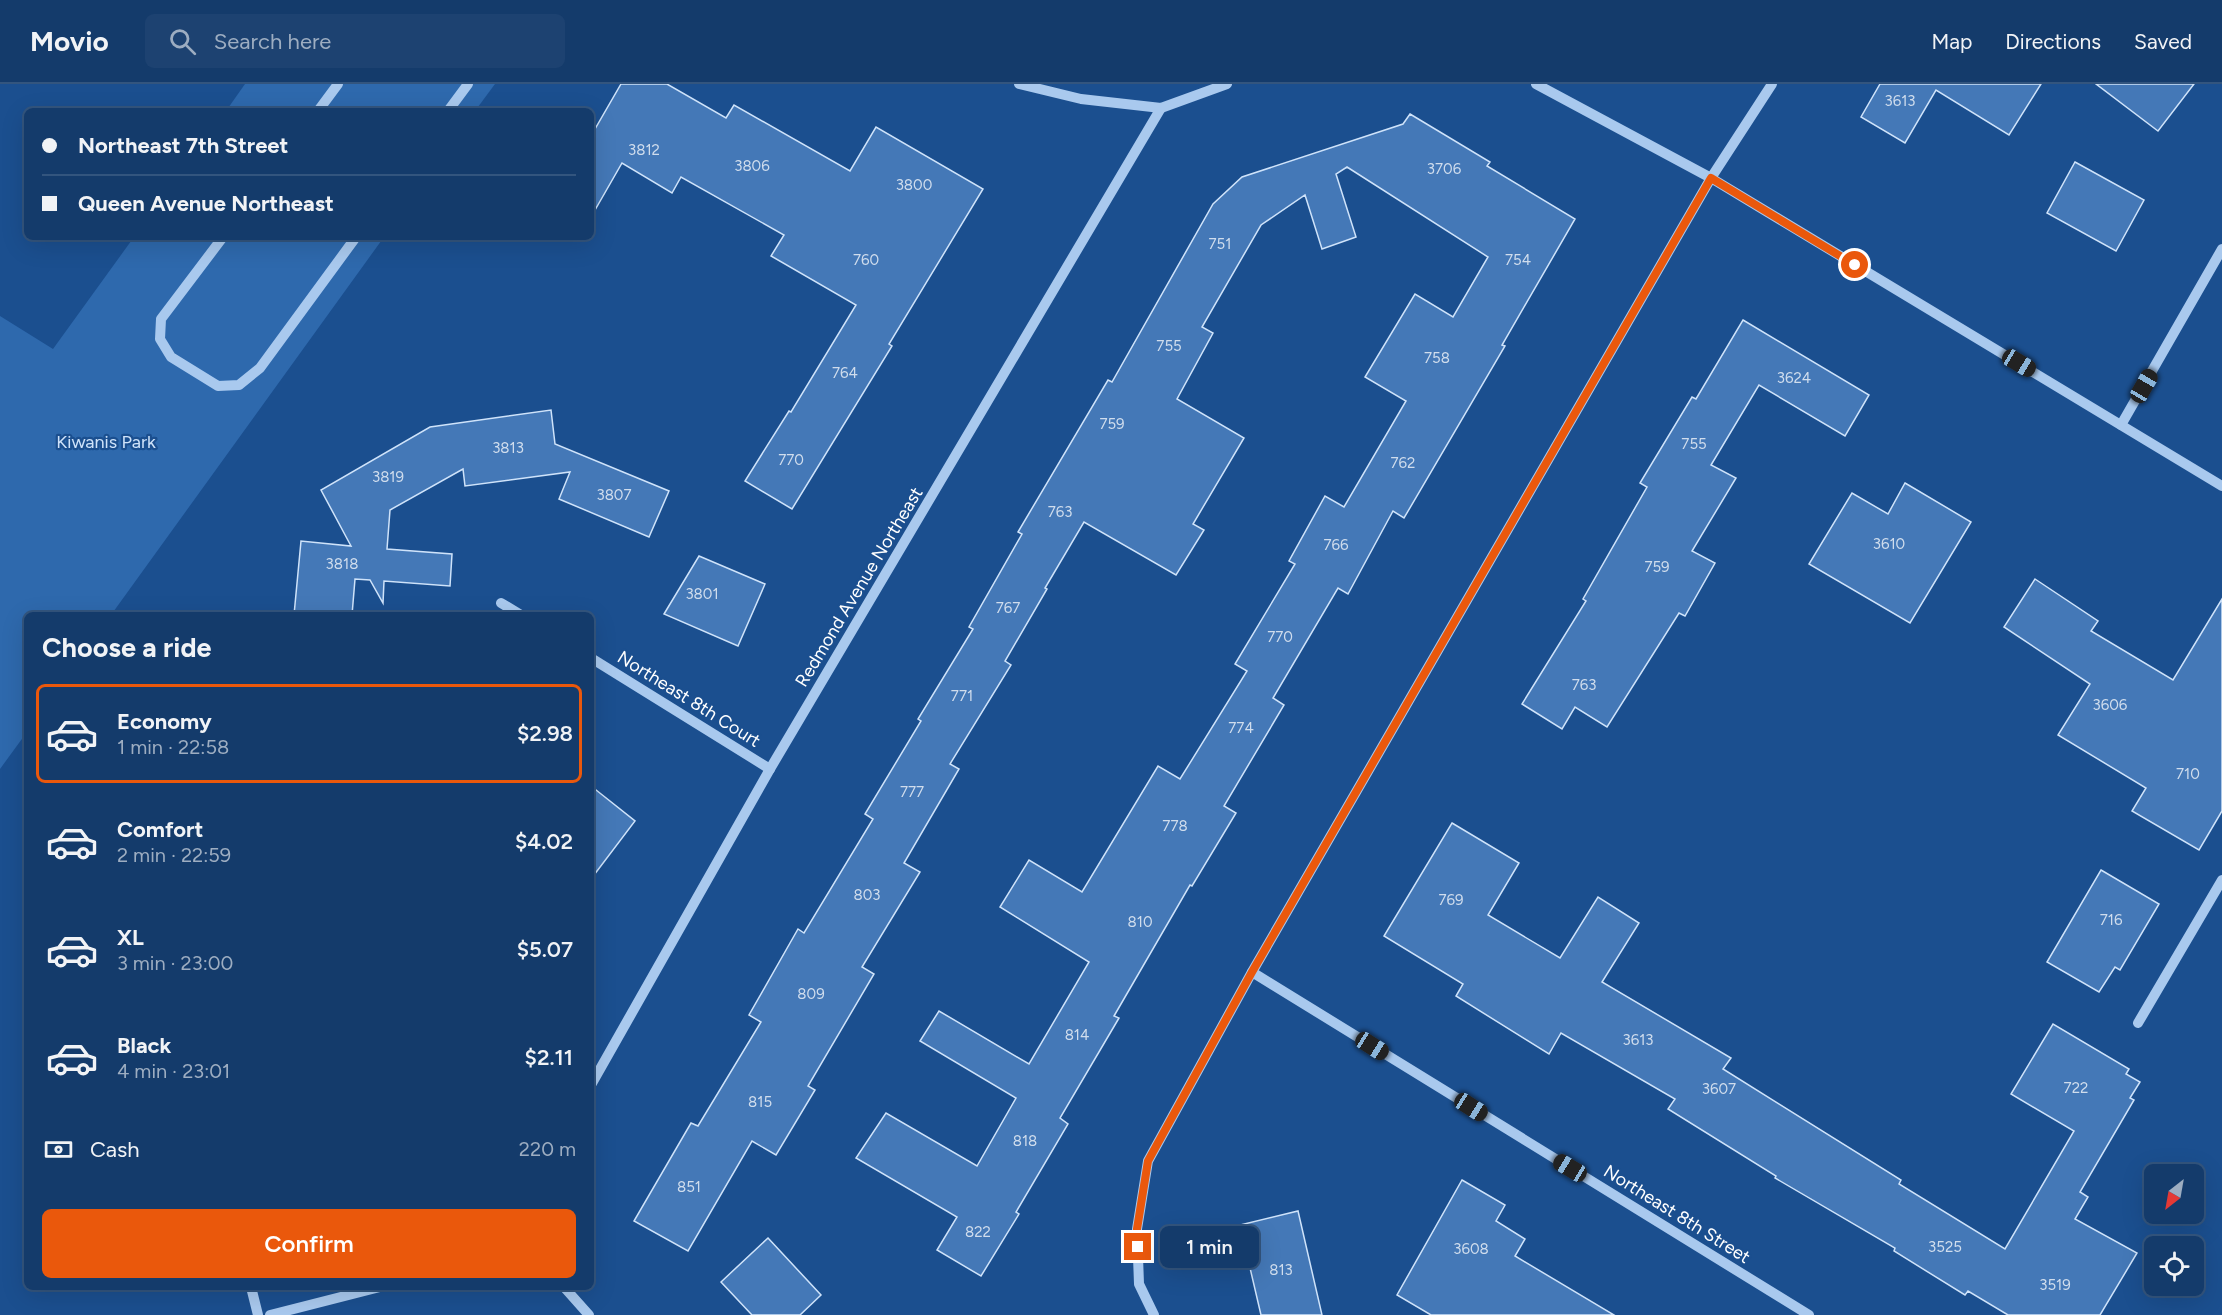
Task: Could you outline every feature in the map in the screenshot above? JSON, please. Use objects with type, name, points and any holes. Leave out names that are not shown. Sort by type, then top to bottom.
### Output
[{"type":"street","points":[[320,108],[338,84]]},
{"type":"street","points":[[450,108],[468,84]]},
{"type":"street","points":[[1019,84],[1081,99],[1161,108],[1227,84]]},
{"type":"street","points":[[1536,84],[1711,178],[2222,486]]},
{"type":"street","points":[[1154,1315],[1139,1284],[1137,1229],[1148,1161],[1252,972],[1711,178],[1772,84]]},
{"type":"street","name":"Redmond Avenue Northeast","points":[[594,1080],[770,769],[1161,108]]},
{"type":"street","points":[[221,240],[161,319],[160,339],[171,357],[218,386],[239,385],[260,368],[354,240]]},
{"type":"street","points":[[2121,425],[2222,249]]},
{"type":"street","points":[[501,603],[516,612]]},
{"type":"street","name":"Northeast 8th Court","points":[[594,660],[770,769]]},
{"type":"street","points":[[2138,1023],[2222,880]]},
{"type":"street","name":"Northeast 8th Street","points":[[1252,972],[1809,1315]]},
{"type":"street","points":[[252,1290],[258,1315]]},
{"type":"street","points":[[270,1315],[368,1290]]},
{"type":"street","points":[[567,1290],[589,1315]]},
{"type":"green space","points":[[245,84],[495,84],[477,108],[228,108]]},
{"type":"green space","name":"Kiwanis Park","points":[[132,240],[382,240],[113,612],[24,612],[24,736],[0,769],[0,316],[53,349]]},
{"type":"building","points":[[621,84],[667,84],[726,118],[734,105],[850,171],[876,127],[983,189],[889,344],[892,346],[792,509],[745,481],[789,411],[791,412],[856,305],[771,256],[784,235],[681,177],[672,193],[622,163],[594,212],[594,131]]},
{"type":"building","points":[[1880,84],[2041,84],[2009,135],[1936,90],[1905,143],[1861,117]]},
{"type":"building","points":[[2096,84],[2194,84],[2158,131]]},
{"type":"building","points":[[1410,114],[1490,162],[1487,166],[1575,219],[1502,345],[1505,346],[1404,518],[1393,511],[1348,594],[1338,588],[1273,698],[1284,705],[1224,806],[1236,813],[1192,886],[1190,885],[1114,1016],[1119,1018],[1060,1118],[1068,1124],[1016,1212],[1019,1214],[981,1276],[937,1250],[957,1217],[856,1158],[886,1113],[977,1166],[1016,1098],[920,1041],[939,1011],[1029,1064],[1089,962],[1000,907],[1029,860],[1082,892],[1158,766],[1180,779],[1247,671],[1235,664],[1295,564],[1289,561],[1325,496],[1344,507],[1406,401],[1365,377],[1415,294],[1453,317],[1488,257],[1347,167],[1336,174],[1356,237],[1322,249],[1305,195],[1261,225],[1202,327],[1213,333],[1177,399],[1244,438],[1193,524],[1204,530],[1176,575],[1084,522],[1005,661],[1011,665],[950,764],[959,769],[904,863],[920,872],[862,967],[874,974],[808,1086],[815,1090],[776,1155],[752,1141],[688,1251],[634,1221],[691,1123],[698,1126],[761,1022],[749,1015],[798,929],[804,933],[873,819],[865,814],[921,721],[918,719],[973,629],[969,627],[1022,534],[1018,532],[1108,380],[1112,382],[1213,204],[1242,177],[1403,124]]},
{"type":"building","points":[[2075,162],[2144,200],[2116,251],[2047,213]]},
{"type":"building","points":[[1743,320],[1869,395],[1845,436],[1759,385],[1711,465],[1736,478],[1692,551],[1715,563],[1685,616],[1679,613],[1607,727],[1575,707],[1562,729],[1522,704],[1586,601],[1583,599],[1647,487],[1640,483],[1692,397],[1696,399]]},
{"type":"building","points":[[551,410],[555,444],[669,491],[649,537],[559,499],[570,472],[465,486],[463,469],[390,510],[387,549],[452,554],[450,586],[384,581],[383,603],[370,580],[355,579],[352,612],[294,612],[301,541],[351,546],[321,490],[430,427]]},
{"type":"building","points":[[1905,483],[1971,522],[1910,623],[1809,564],[1852,493],[1888,514]]},
{"type":"building","points":[[699,556],[765,584],[738,646],[664,614]]},
{"type":"building","points":[[2035,579],[2098,621],[2091,631],[2173,680],[2222,599],[2222,811],[2199,850],[2132,811],[2146,788],[2058,735],[2090,684],[2004,627]]},
{"type":"building","points":[[594,788],[635,821],[594,875]]},
{"type":"building","points":[[1452,823],[1519,863],[1488,915],[1560,958],[1598,897],[1639,923],[1602,982],[1731,1058],[1723,1069],[1901,1180],[1899,1184],[2005,1249],[2074,1131],[2011,1094],[2053,1024],[2129,1069],[2126,1074],[2140,1082],[2130,1098],[2134,1100],[2080,1192],[2088,1197],[2075,1219],[2137,1253],[2100,1315],[2008,1315],[1968,1291],[1965,1295],[1894,1251],[1895,1248],[1775,1178],[1776,1176],[1668,1109],[1675,1099],[1561,1033],[1549,1054],[1456,996],[1463,984],[1384,936]]},
{"type":"building","points":[[2101,870],[2159,904],[2120,970],[2115,967],[2099,992],[2047,962]]},
{"type":"building","points":[[1462,1180],[1505,1205],[1496,1221],[1525,1239],[1515,1256],[1614,1315],[1431,1315],[1397,1295]]},
{"type":"building","points":[[1298,1211],[1322,1315],[1261,1315],[1240,1225]]},
{"type":"building","points":[[768,1238],[821,1295],[800,1315],[752,1315],[721,1282]]},
{"type":"route","points":[[1138,1247],[1137,1229],[1148,1161],[1252,972],[1711,178],[1855,265]]}]
